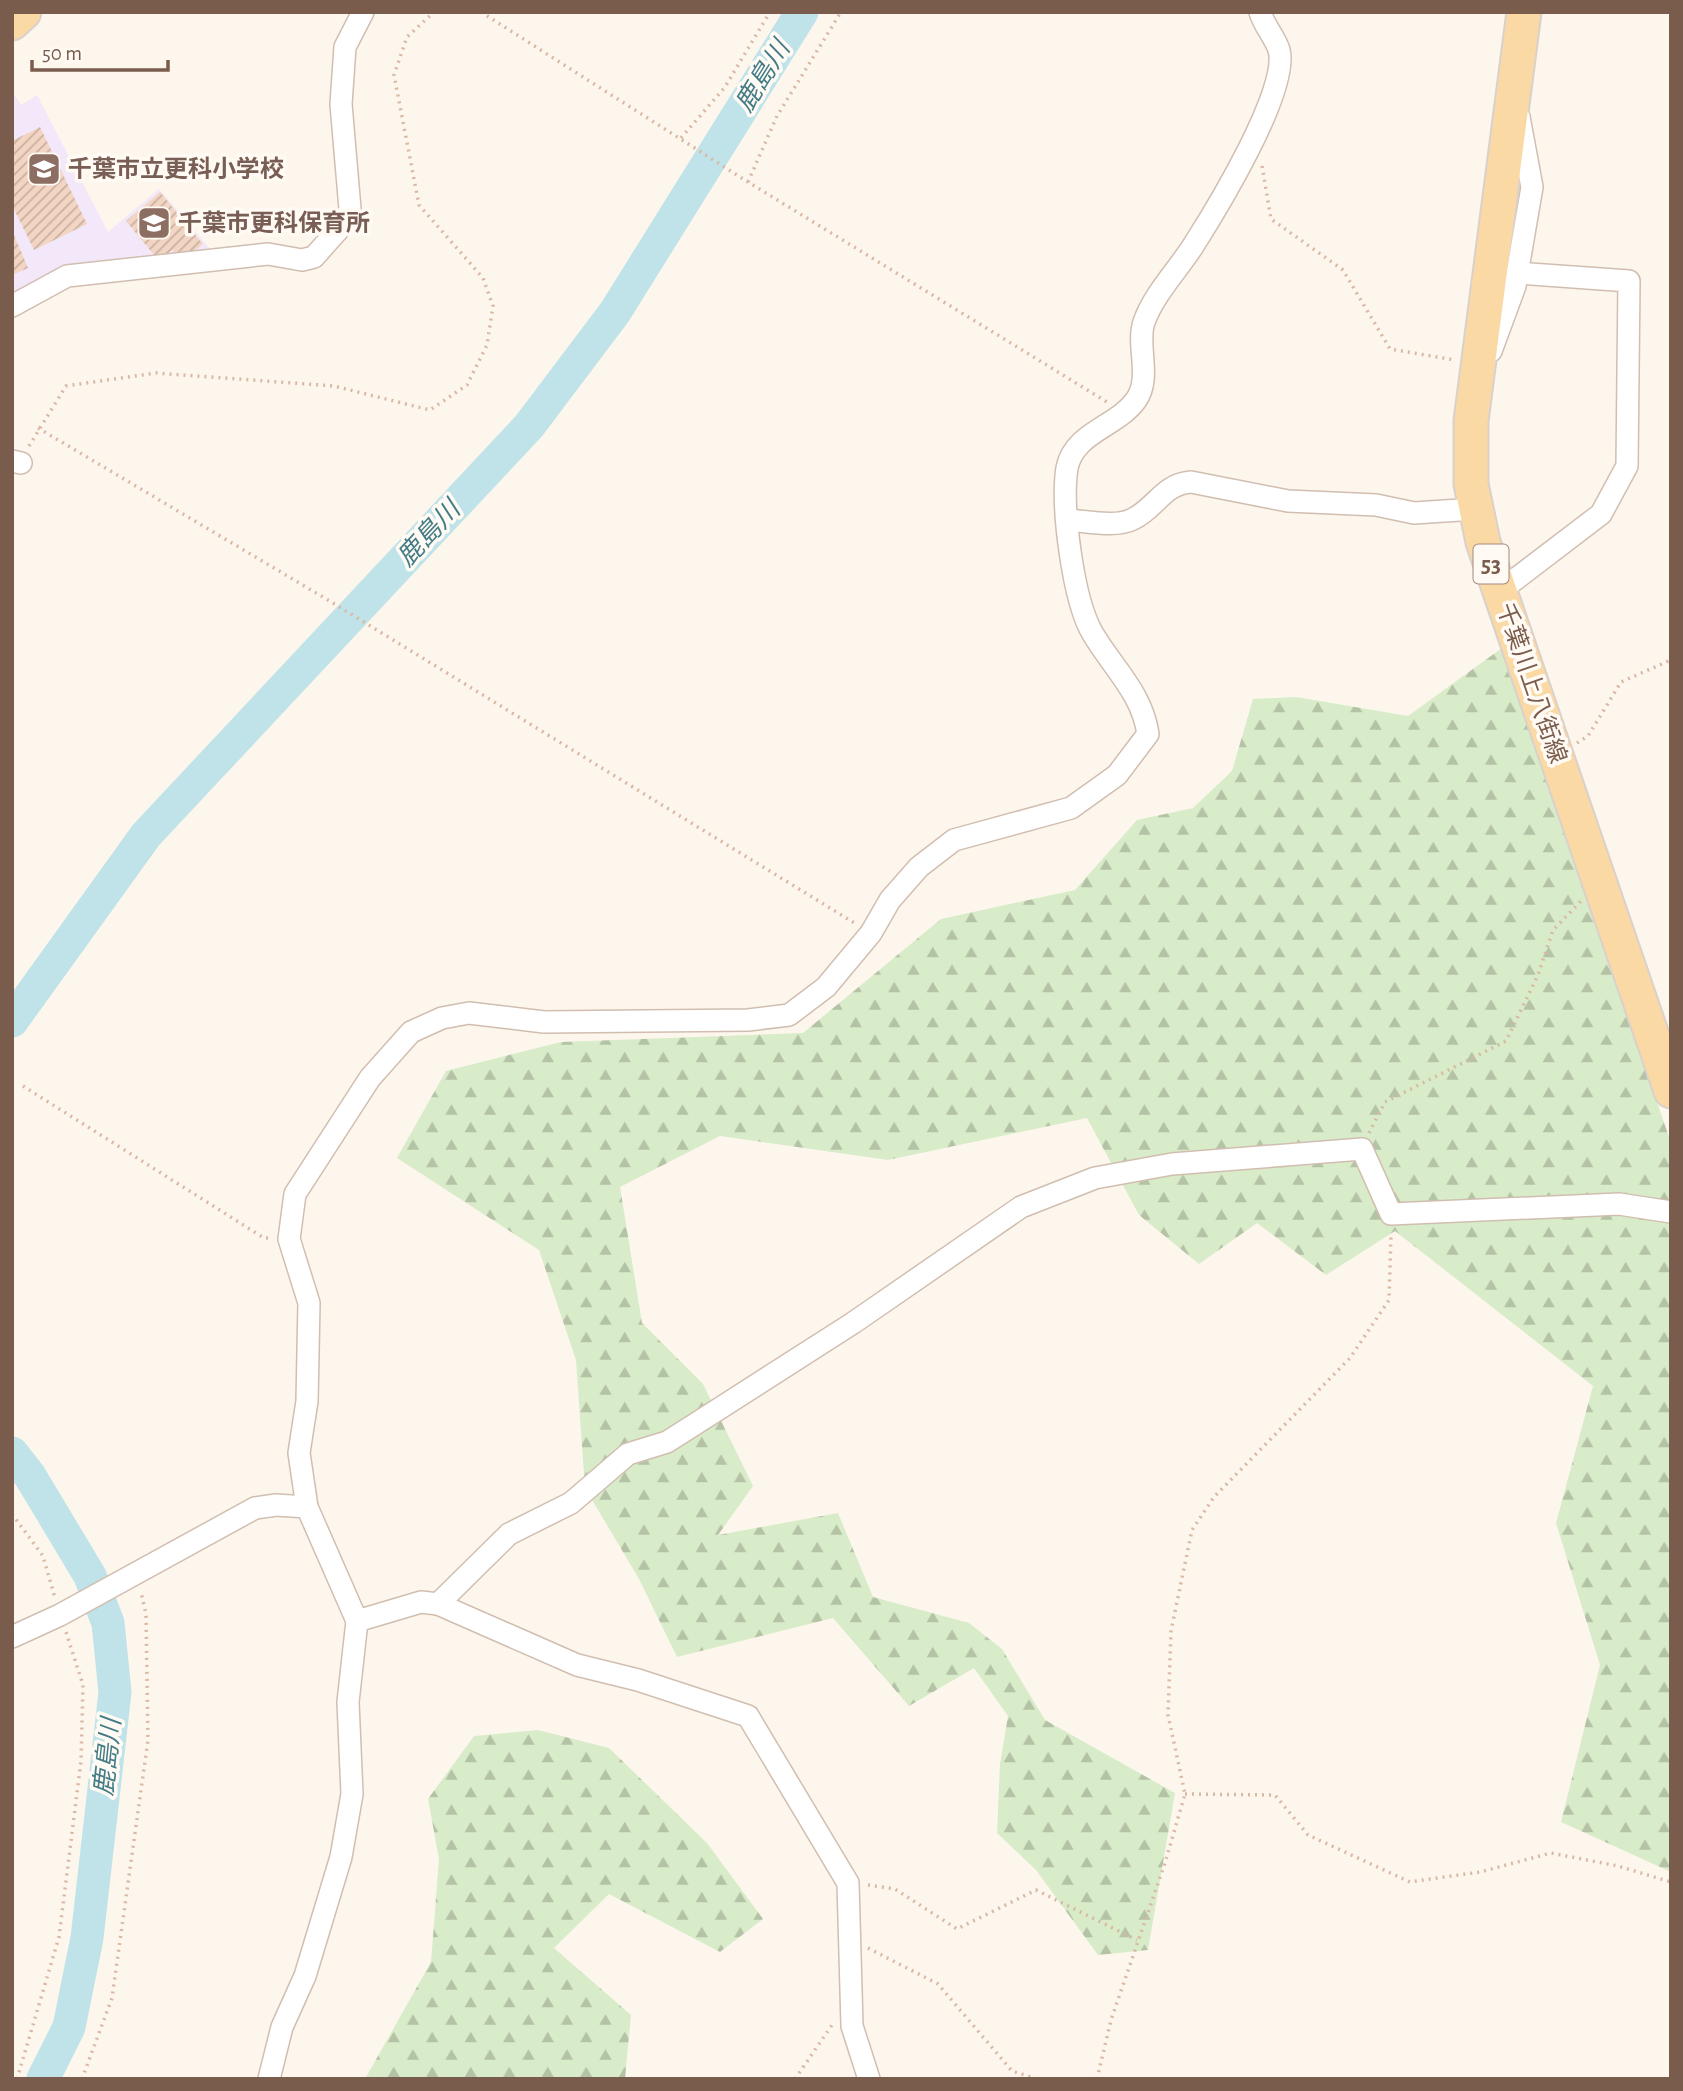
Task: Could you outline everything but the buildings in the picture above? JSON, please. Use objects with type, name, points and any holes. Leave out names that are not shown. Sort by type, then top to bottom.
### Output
[{"type":"main road","points":[[12,23],[24,12]]},
{"type":"main road","name":"千葉川上八街線","points":[[1524,12],[1476,379],[1470,453],[1475,509],[1500,591],[1671,1091]]},
{"type":"street","points":[[12,306],[67,276],[268,254],[302,260],[314,257],[345,222],[350,209],[341,104],[345,47],[363,12]]},
{"type":"street","points":[[269,2079],[282,2027],[304,1976],[341,1857],[352,1794],[348,1702],[357,1621],[307,1507],[299,1452],[307,1401],[309,1303],[289,1239],[295,1195],[370,1078],[411,1031],[442,1017],[469,1013],[544,1022],[748,1020],[789,1015],[826,987],[871,933],[890,900],[919,867],[954,839],[1071,808],[1117,775],[1149,734],[1138,698],[1092,633],[1079,602],[1068,520],[1067,469],[1073,450],[1085,438],[1108,427],[1138,398],[1143,369],[1143,324],[1156,298],[1194,245],[1250,147],[1281,70],[1279,50],[1260,12]]},
{"type":"street","points":[[1476,379],[1517,273],[1532,187],[1514,89]]},
{"type":"street","points":[[1500,591],[1601,514],[1627,466],[1629,281],[1517,273]]},
{"type":"street","points":[[1068,520],[1102,523],[1131,520],[1167,488],[1177,483],[1191,482],[1288,501],[1376,505],[1414,513],[1475,509]]},
{"type":"street","points":[[438,1604],[509,1534],[570,1503],[628,1454],[667,1442],[853,1324],[1021,1207],[1095,1178],[1172,1164],[1362,1149],[1391,1214],[1619,1204],[1671,1212]]},
{"type":"street","points":[[12,1637],[60,1615],[255,1508],[276,1505],[307,1507]]},
{"type":"street","points":[[357,1621],[421,1602],[438,1604],[577,1665],[638,1679],[748,1716],[848,1883],[852,2026],[869,2079]]},
{"type":"path","points":[[434,12],[407,37],[394,75],[419,205],[483,278],[494,306],[487,345],[467,384],[430,410],[334,386],[156,373],[66,386],[38,428],[328,600],[871,933]]},
{"type":"path","points":[[481,12],[748,182],[1124,412]]},
{"type":"path","points":[[681,138],[725,87],[770,12]]},
{"type":"path","points":[[748,182],[777,116],[841,12]]},
{"type":"path","points":[[1250,147],[1263,168],[1271,219],[1343,270],[1390,349],[1476,379]]},
{"type":"path","points":[[1558,755],[1588,736],[1621,682],[1671,660]]},
{"type":"path","points":[[1362,1149],[1385,1102],[1506,1041],[1538,975],[1553,930],[1587,895],[1603,887]]},
{"type":"path","points":[[23,1086],[264,1237],[289,1239]]},
{"type":"path","points":[[1097,2079],[1111,2020],[1165,1863],[1185,1794],[1168,1715],[1171,1631],[1192,1530],[1214,1497],[1350,1358],[1389,1300],[1391,1214]]},
{"type":"path","points":[[12,1514],[43,1556],[83,1685],[82,1761],[59,1937],[16,2079]]},
{"type":"path","points":[[82,2079],[112,1998],[148,1740],[146,1614],[132,1576]]},
{"type":"path","points":[[1185,1794],[1275,1795],[1308,1835],[1410,1881],[1479,1872],[1551,1853],[1618,1866],[1671,1882]]},
{"type":"path","points":[[848,1883],[895,1889],[957,1929],[1036,1890],[1137,1940]]},
{"type":"path","points":[[850,1940],[938,1984],[1012,2071],[1037,2079]]},
{"type":"path","points":[[795,2079],[851,1997]]},
{"type":"shaded area","name":"千葉市立更科小学校","points":[[12,91],[21,105],[37,95],[108,232],[159,189],[217,257],[57,276],[12,301]]},
{"type":"green space","points":[[1502,648],[1671,1143],[1671,1872],[1561,1822],[1600,1665],[1556,1523],[1593,1386],[1395,1231],[1326,1275],[1257,1223],[1199,1264],[1139,1215],[1087,1118],[888,1160],[720,1136],[620,1187],[642,1323],[703,1384],[753,1486],[718,1535],[838,1513],[873,1597],[969,1623],[1002,1649],[1045,1720],[1175,1793],[1148,1950],[1098,1955],[1036,1870],[997,1833],[1000,1764],[1008,1716],[974,1668],[909,1706],[833,1618],[677,1657],[639,1579],[585,1488],[576,1360],[539,1250],[397,1158],[446,1071],[561,1042],[803,1033],[941,919],[1075,890],[1137,820],[1193,808],[1232,771],[1253,699],[1296,697],[1408,716]]},
{"type":"green space","points":[[538,1730],[609,1748],[707,1843],[763,1919],[720,1952],[609,1894],[554,1948],[631,2015],[625,2079],[365,2079],[431,1962],[439,1859],[428,1799],[474,1736]]},
{"type":"waterway","name":"鹿島川","points":[[12,1021],[146,835],[529,426],[615,312],[802,12]]},
{"type":"waterway","name":"鹿島川","points":[[12,1453],[30,1476],[90,1576],[108,1623],[115,1692],[87,1938],[69,2027],[43,2079]]},
{"type":"place","name":"千葉市立更科小学校","points":[[44,169]]},
{"type":"place","name":"千葉市更科保育所","points":[[154,223]]}]
